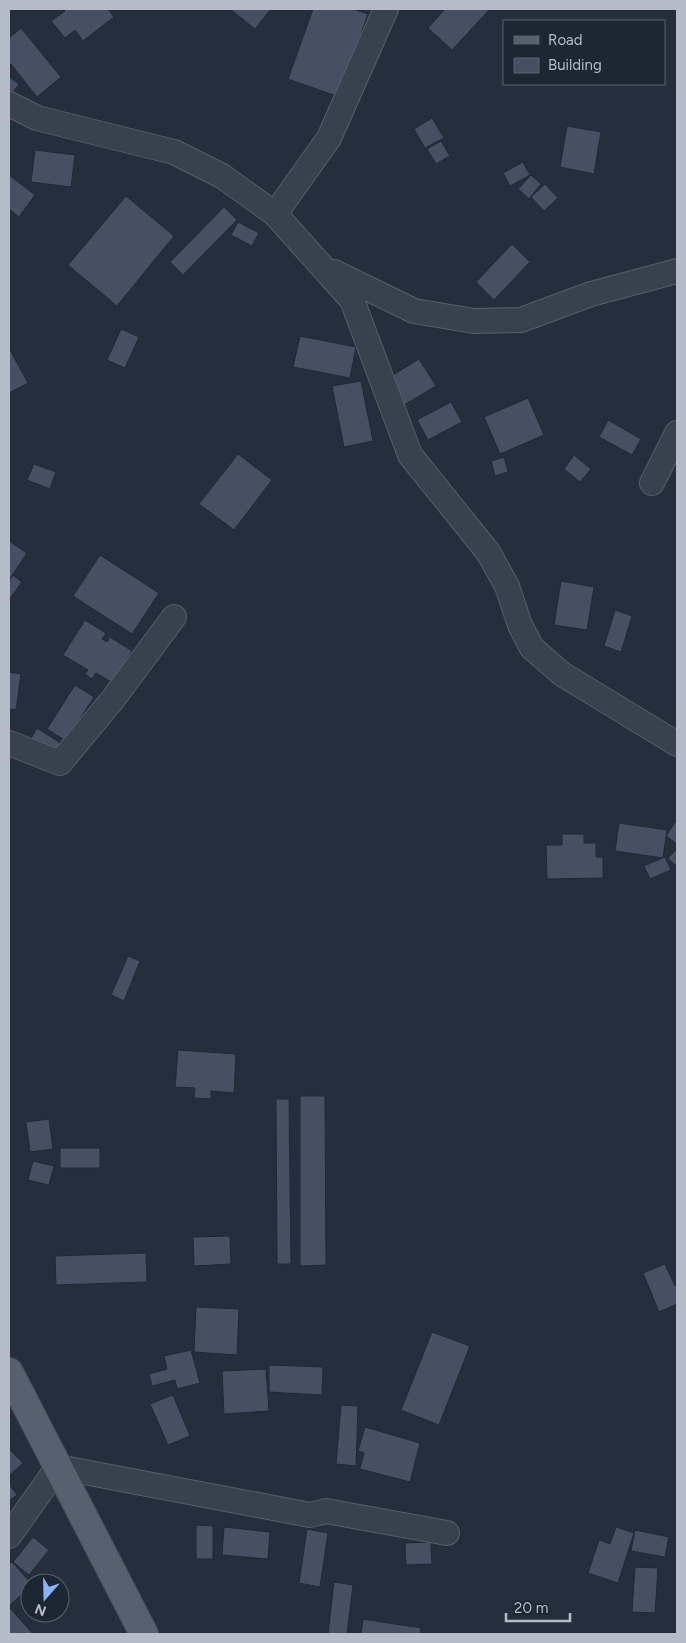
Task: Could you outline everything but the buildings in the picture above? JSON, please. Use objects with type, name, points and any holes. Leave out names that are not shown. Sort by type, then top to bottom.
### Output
[{"type":"main road","points":[[9,1372],[144,1634]]},
{"type":"street","points":[[275,214],[329,138],[386,9]]},
{"type":"street","points":[[9,104],[45,121],[174,152],[222,176],[275,214],[352,300],[410,455],[488,552],[508,586],[520,625],[532,648],[562,674],[677,744]]},
{"type":"street","points":[[326,269],[414,311],[474,321],[521,320],[591,294],[677,271]]},
{"type":"street","points":[[652,483],[677,433]]},
{"type":"street","points":[[9,743],[60,763],[113,699],[174,617]]},
{"type":"street","points":[[9,1536],[58,1467],[310,1515],[326,1511],[447,1533]]}]
